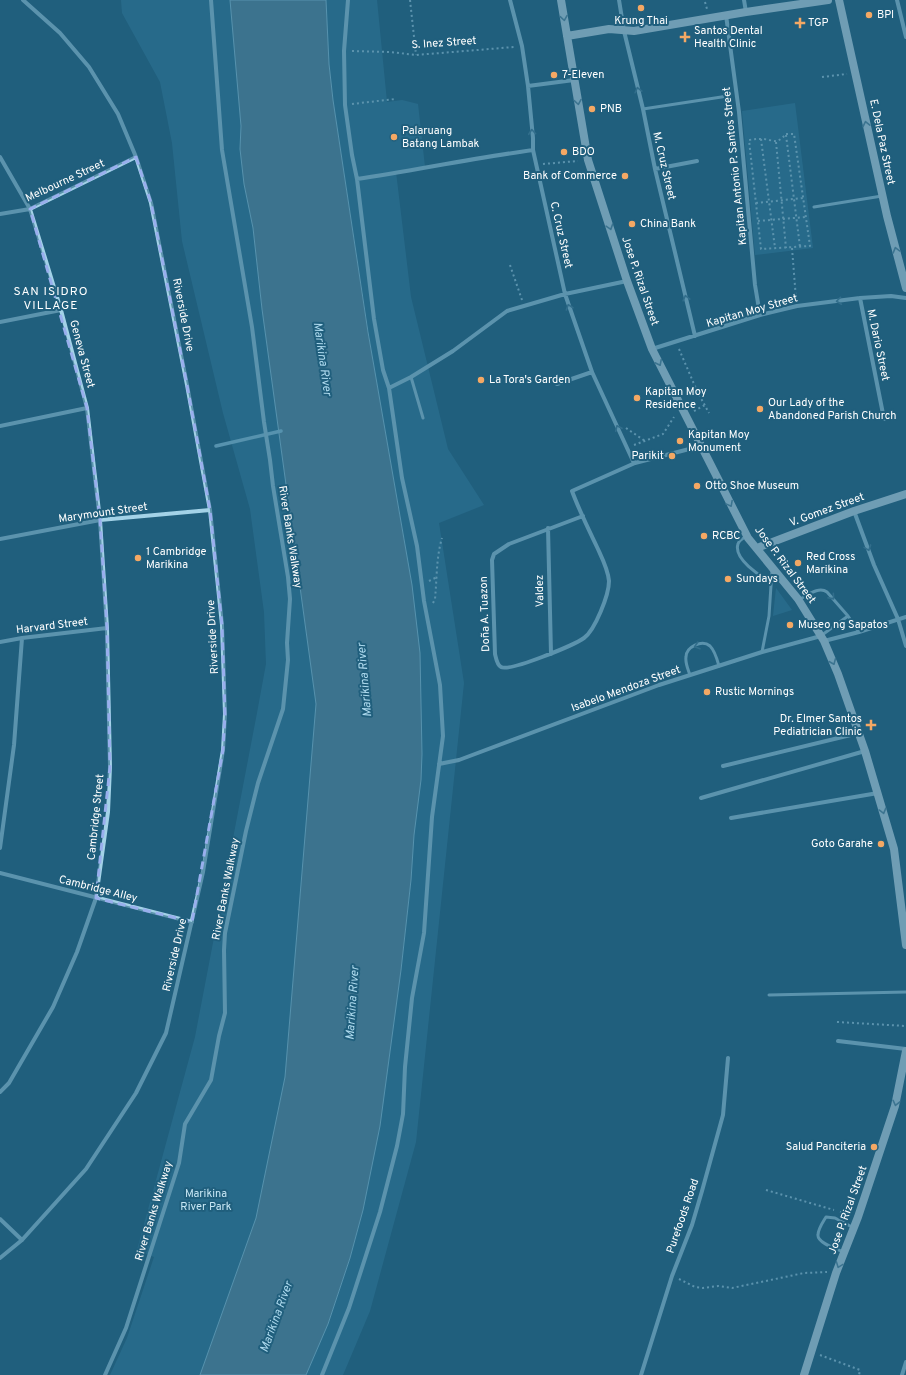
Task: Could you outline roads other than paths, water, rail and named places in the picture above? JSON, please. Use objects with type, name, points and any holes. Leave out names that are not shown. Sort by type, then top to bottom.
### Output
[{"type":"street","name":"Riverside Drive","points":[[0,1258],[22,1240],[86,1168],[136,1093],[166,1033],[203,872],[223,750],[225,714],[222,625],[210,510],[188,385],[152,203],[136,157],[118,114],[89,67],[60,33],[23,0]]},
{"type":"street","name":"River Banks Walkway","points":[[105,1375],[126,1328],[179,1163],[185,1124],[211,1080],[225,1013],[225,933],[256,790],[283,709],[288,660],[287,643],[290,599],[288,577],[273,486],[252,327],[222,150],[211,0]]},
{"type":"street","points":[[322,1375],[349,1308],[380,1212],[397,1146],[403,1114],[405,1067],[412,998],[424,933],[432,817],[443,736],[440,685],[424,601],[417,546],[402,478],[389,388],[374,319],[357,179],[345,105],[344,51],[348,0]]},
{"type":"street","name":"C. Cruz Street","points":[[510,0],[522,46],[528,86],[533,150],[565,294],[592,372],[632,461],[635,463]]},
{"type":"street","name":"Jose P. Rizal Street","points":[[561,0],[588,160],[652,349],[747,536],[798,600],[822,639],[838,674],[865,751],[894,849],[904,899],[906,945]]},
{"type":"street","name":"M. Cruz Street","points":[[619,0],[624,31],[643,109],[655,169],[695,336]]},
{"type":"street","points":[[744,0],[746,12]]},
{"type":"street","points":[[567,36],[609,28],[634,31],[726,15],[828,0]]},
{"type":"street","name":"E. Dela Paz Street","points":[[839,0],[882,195],[906,288]]},
{"type":"street","points":[[897,0],[906,37]]},
{"type":"street","name":"Kapitan Antonio P. Santos Street","points":[[726,15],[739,112],[755,285],[760,315]]},
{"type":"street","points":[[528,86],[574,80]]},
{"type":"street","points":[[357,179],[429,168],[489,156],[533,150]]},
{"type":"street","name":"Geneva Street","points":[[0,157],[30,209],[61,310],[86,408],[100,520]]},
{"type":"street","name":"Melbourne Street","points":[[0,214],[30,209],[136,157]]},
{"type":"street","points":[[655,169],[697,161]]},
{"type":"street","points":[[389,388],[411,377],[453,351],[507,311],[565,294],[628,281]]},
{"type":"street","name":"Kapitan Moy Street","points":[[652,349],[760,315],[797,306],[860,298],[891,296],[906,298]]},
{"type":"street","name":"M. Dario Street","points":[[860,298],[884,419]]},
{"type":"street","points":[[0,322],[61,310]]},
{"type":"street","points":[[557,384],[592,372]]},
{"type":"street","points":[[0,426],[86,408]]},
{"type":"street","points":[[635,463],[701,446]]},
{"type":"street","name":"Doña A. Tuazon","points":[[583,516],[509,544],[494,554],[492,560],[495,654],[498,665],[505,668],[514,667],[550,654],[584,638],[592,630],[599,615],[609,582],[607,569],[572,491],[635,463]]},
{"type":"street","name":"V. Gomez Street","points":[[757,548],[854,511],[906,494]]},
{"type":"street","name":"Marymount Street","points":[[0,539],[100,520],[210,510]]},
{"type":"street","points":[[854,511],[874,565],[898,619],[906,646]]},
{"type":"street","name":"Cambridge Street","points":[[0,1092],[9,1083],[54,1007],[77,952],[96,898],[108,812],[110,767],[107,628],[100,520]]},
{"type":"street","name":"Valdez","points":[[548,528],[550,654]]},
{"type":"street","name":"Isabelo Mendoza Street","points":[[439,764],[459,760],[659,685],[762,652],[859,632],[906,616]]},
{"type":"street","name":"Harvard Street","points":[[0,642],[107,628]]},
{"type":"street","points":[[0,848],[14,745],[22,638]]},
{"type":"street","points":[[723,766],[858,733]]},
{"type":"street","points":[[701,798],[865,751]]},
{"type":"street","points":[[731,818],[878,793]]},
{"type":"street","name":"Cambridge Alley","points":[[0,874],[192,922]]},
{"type":"street","points":[[838,1041],[906,1050]]},
{"type":"street","name":"Jose P. Rizal Street","points":[[804,1375],[836,1273],[858,1217],[895,1106],[906,1050]]},
{"type":"street","name":"Purefoods Road","points":[[641,1375],[672,1276],[692,1225],[723,1115],[728,1058]]},
{"type":"street","points":[[0,1219],[22,1240]]},
{"type":"street","points":[[902,1375],[906,1362]]},
{"type":"lane","points":[[643,109],[728,96]]},
{"type":"lane","points":[[814,207],[882,195]]},
{"type":"lane","points":[[411,377],[423,418]]},
{"type":"lane","points":[[747,536],[737,545],[738,553],[748,566],[758,575],[771,582]]},
{"type":"lane","points":[[762,652],[769,616],[772,566]]},
{"type":"lane","points":[[798,600],[820,589],[824,590],[848,616],[859,632]]},
{"type":"lane","points":[[822,639],[848,616]]},
{"type":"lane","points":[[690,675],[686,655],[689,648],[698,644],[705,643],[710,646],[719,666]]},
{"type":"lane","points":[[769,995],[906,992]]},
{"type":"lane","points":[[844,1252],[820,1242],[818,1233],[826,1217],[835,1218],[854,1228]]},
{"type":"water","name":"Marikina River","points":[[230,0],[326,0],[329,64],[333,100],[368,332],[412,585],[420,653],[422,754],[421,780],[414,835],[411,880],[401,970],[380,1126],[363,1210],[350,1258],[328,1324],[306,1375],[200,1375],[256,1218],[285,1077],[316,704],[262,309],[253,228],[244,184],[240,149],[241,126]]},
{"type":"waterway","points":[[216,446],[281,431]]},
{"type":"place","name":"Krung Thai","points":[[641,8]]},
{"type":"place","name":"BPI","points":[[869,15]]},
{"type":"place","name":"TGP","points":[[800,23]]},
{"type":"place","name":"Santos Dental Health Clinic","points":[[685,37]]},
{"type":"place","name":"7-Eleven","points":[[554,75]]},
{"type":"place","name":"PNB","points":[[592,109]]},
{"type":"place","name":"Palaruang Batang Lambak","points":[[394,137]]},
{"type":"place","name":"BDO","points":[[564,152]]},
{"type":"place","name":"Bank of Commerce","points":[[625,176]]},
{"type":"place","name":"China Bank","points":[[632,224]]},
{"type":"place","name":"La Tora's Garden","points":[[481,380]]},
{"type":"place","name":"Kapitan Moy Residence","points":[[637,398]]},
{"type":"place","name":"Our Lady of the Abandoned Parish Church","points":[[760,409]]},
{"type":"place","name":"Kapitan Moy Monument","points":[[680,441]]},
{"type":"place","name":"Parikit","points":[[672,456]]},
{"type":"place","name":"Otto Shoe Museum","points":[[697,486]]},
{"type":"place","name":"RCBC","points":[[704,536]]},
{"type":"place","name":"1 Cambridge Marikina","points":[[138,558]]},
{"type":"place","name":"Red Cross Marikina","points":[[798,563]]},
{"type":"place","name":"Sundays","points":[[728,579]]},
{"type":"place","name":"Museo ng Sapatos","points":[[790,625]]},
{"type":"place","name":"Rustic Mornings","points":[[707,692]]},
{"type":"place","name":"Dr. Elmer Santos Pediatrician Clinic","points":[[871,725]]},
{"type":"place","name":"Goto Garahe","points":[[881,844]]},
{"type":"place","name":"Salud Panciteria","points":[[874,1147]]},
{"type":"district","name":"SAN ISIDRO VILLAGE","points":[[51,299]]},
{"type":"park label","name":"Marikina River Park","points":[[206,1200]]}]
